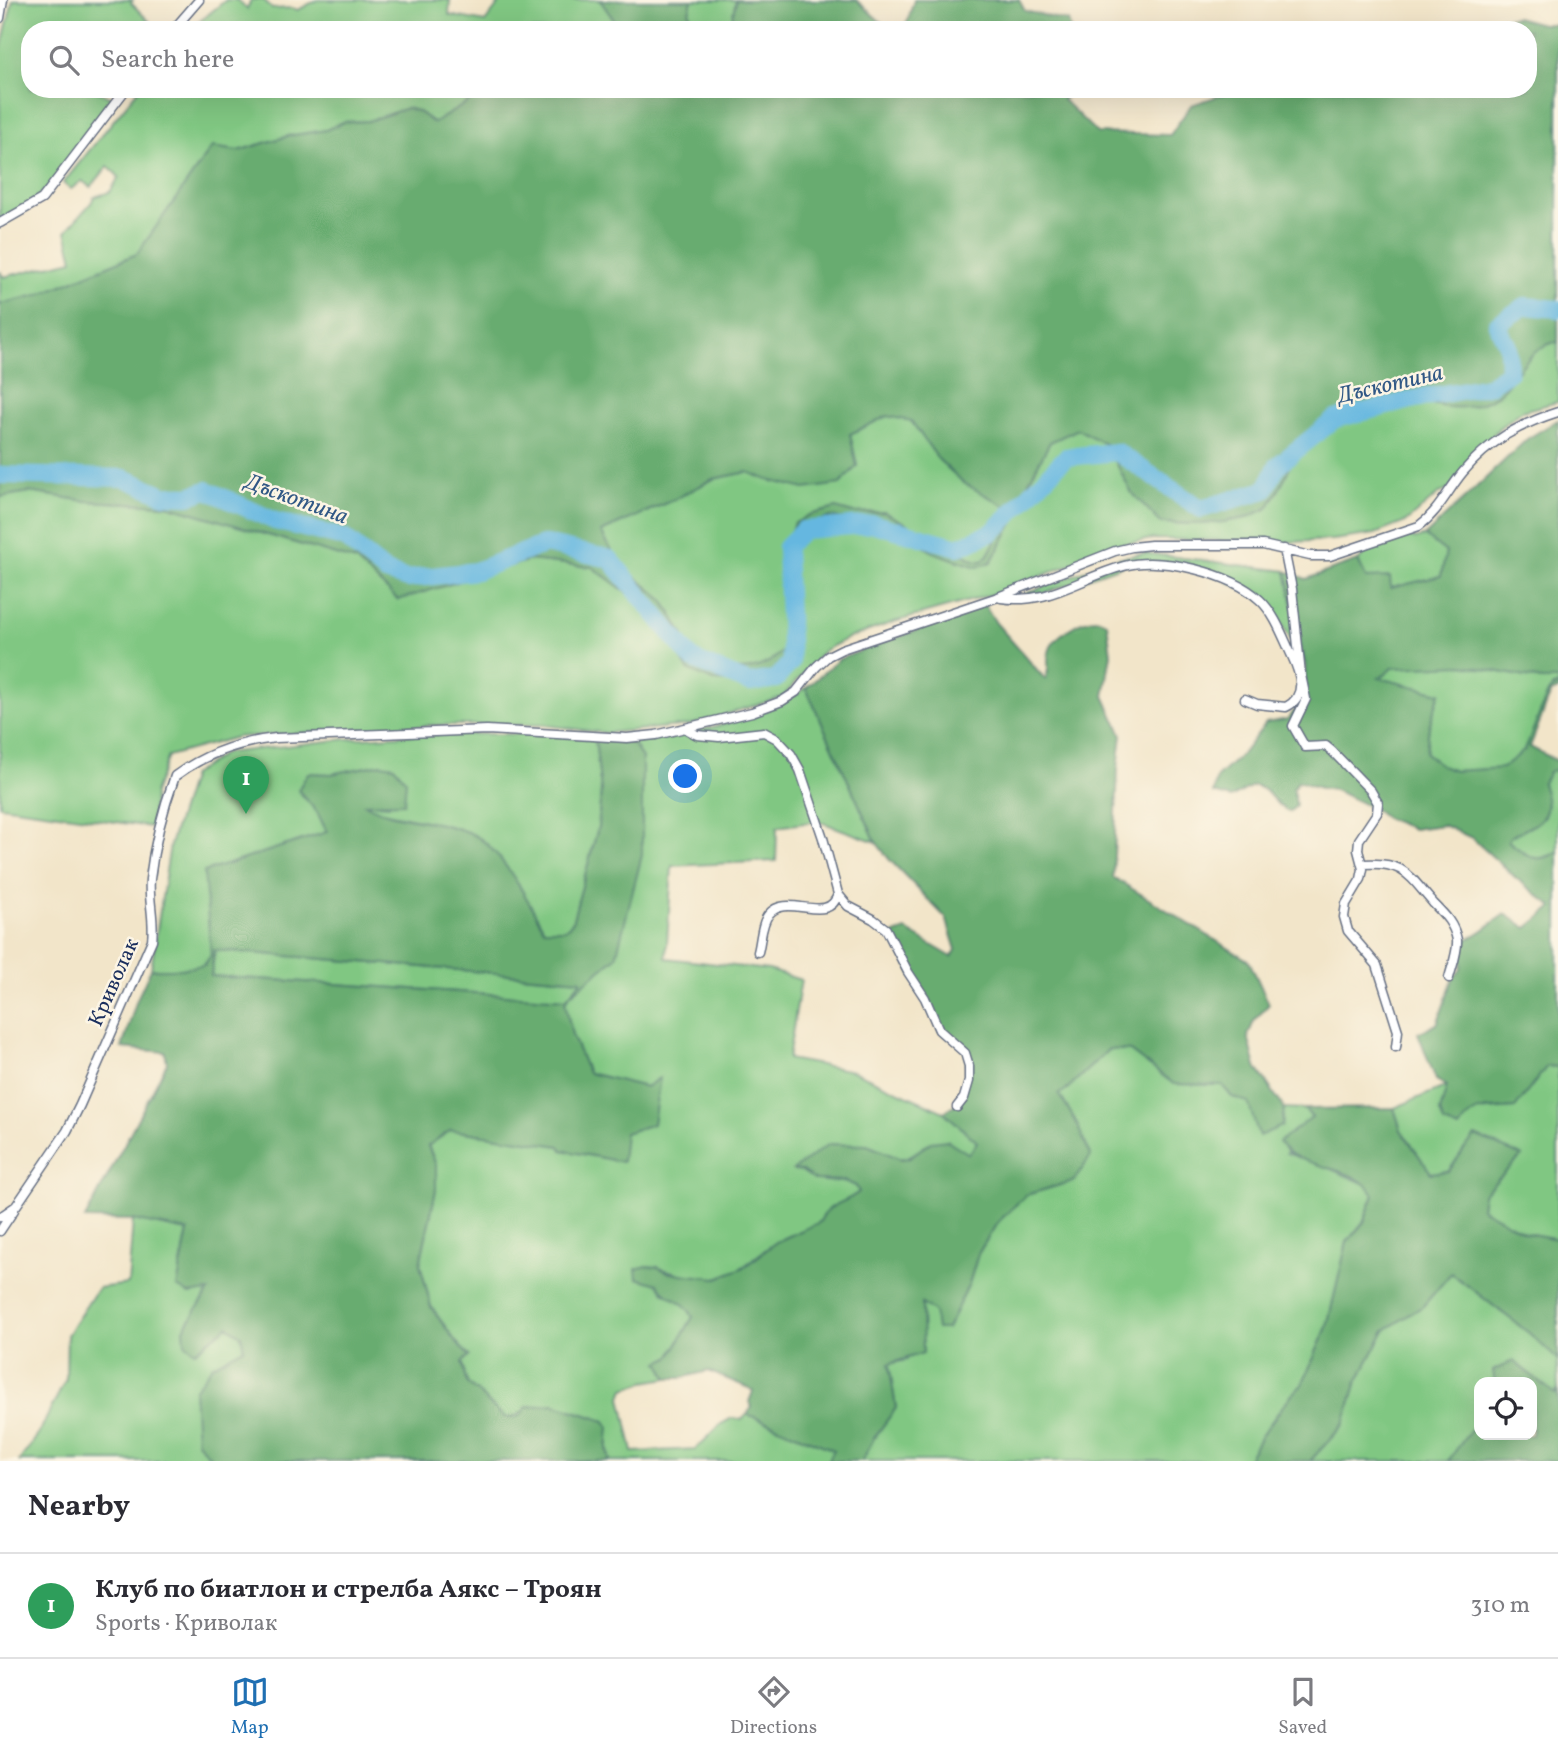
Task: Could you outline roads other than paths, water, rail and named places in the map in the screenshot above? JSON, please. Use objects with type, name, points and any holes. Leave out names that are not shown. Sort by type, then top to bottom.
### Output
[{"type":"street","points":[[0,18],[3,0]]},
{"type":"street","points":[[181,21],[199,0]]},
{"type":"street","points":[[0,223],[42,199],[119,98]]},
{"type":"street","name":"Криволак","points":[[0,1217],[16,1206],[66,1131],[152,940],[150,881],[159,828],[175,776],[215,751],[251,740],[487,730],[627,738],[685,729],[782,701],[796,692],[828,656],[842,649],[998,597],[1115,551],[1151,545],[1263,545],[1310,556],[1330,556],[1419,526],[1430,517],[1462,473],[1485,449],[1516,428],[1558,412]]},
{"type":"street","points":[[1283,549],[1294,600],[1306,699],[1293,731],[1305,747],[1326,746],[1332,751],[1371,791],[1378,803],[1377,813],[1364,829],[1357,844],[1363,864],[1361,879],[1344,911],[1345,925],[1377,965],[1398,1031],[1396,1047]]},
{"type":"street","points":[[998,597],[1037,599],[1125,565],[1162,562],[1196,569],[1234,584],[1260,599],[1273,618],[1301,675],[1296,699],[1286,707],[1257,704],[1245,699]]},
{"type":"street","points":[[685,729],[697,735],[719,737],[764,732],[778,739],[791,754],[800,770],[823,838],[838,894],[848,906],[886,929],[925,998],[939,1030],[965,1053],[969,1066],[969,1081],[964,1097],[957,1107]]},
{"type":"street","points":[[1363,864],[1383,864],[1403,870],[1423,888],[1448,919],[1454,928],[1457,947],[1449,978]]},
{"type":"street","points":[[758,953],[766,919],[772,912],[790,905],[821,909],[834,903],[838,894]]},
{"type":"street","points":[[0,1231],[16,1206]]},
{"type":"waterway","name":"Дъскотина","points":[[0,475],[124,478],[164,495],[189,496],[207,490],[275,521],[344,538],[386,572],[407,579],[476,571],[545,544],[610,559],[692,659],[749,683],[776,679],[791,662],[786,547],[803,530],[874,524],[958,547],[993,532],[1066,457],[1117,452],[1201,509],[1265,490],[1278,465],[1335,419],[1415,399],[1488,386],[1509,372],[1508,347],[1497,324],[1525,306],[1558,309]]},
{"type":"place","name":"Клуб по биатлон и стрелба Аякс – Троян","points":[[246,814]]}]
